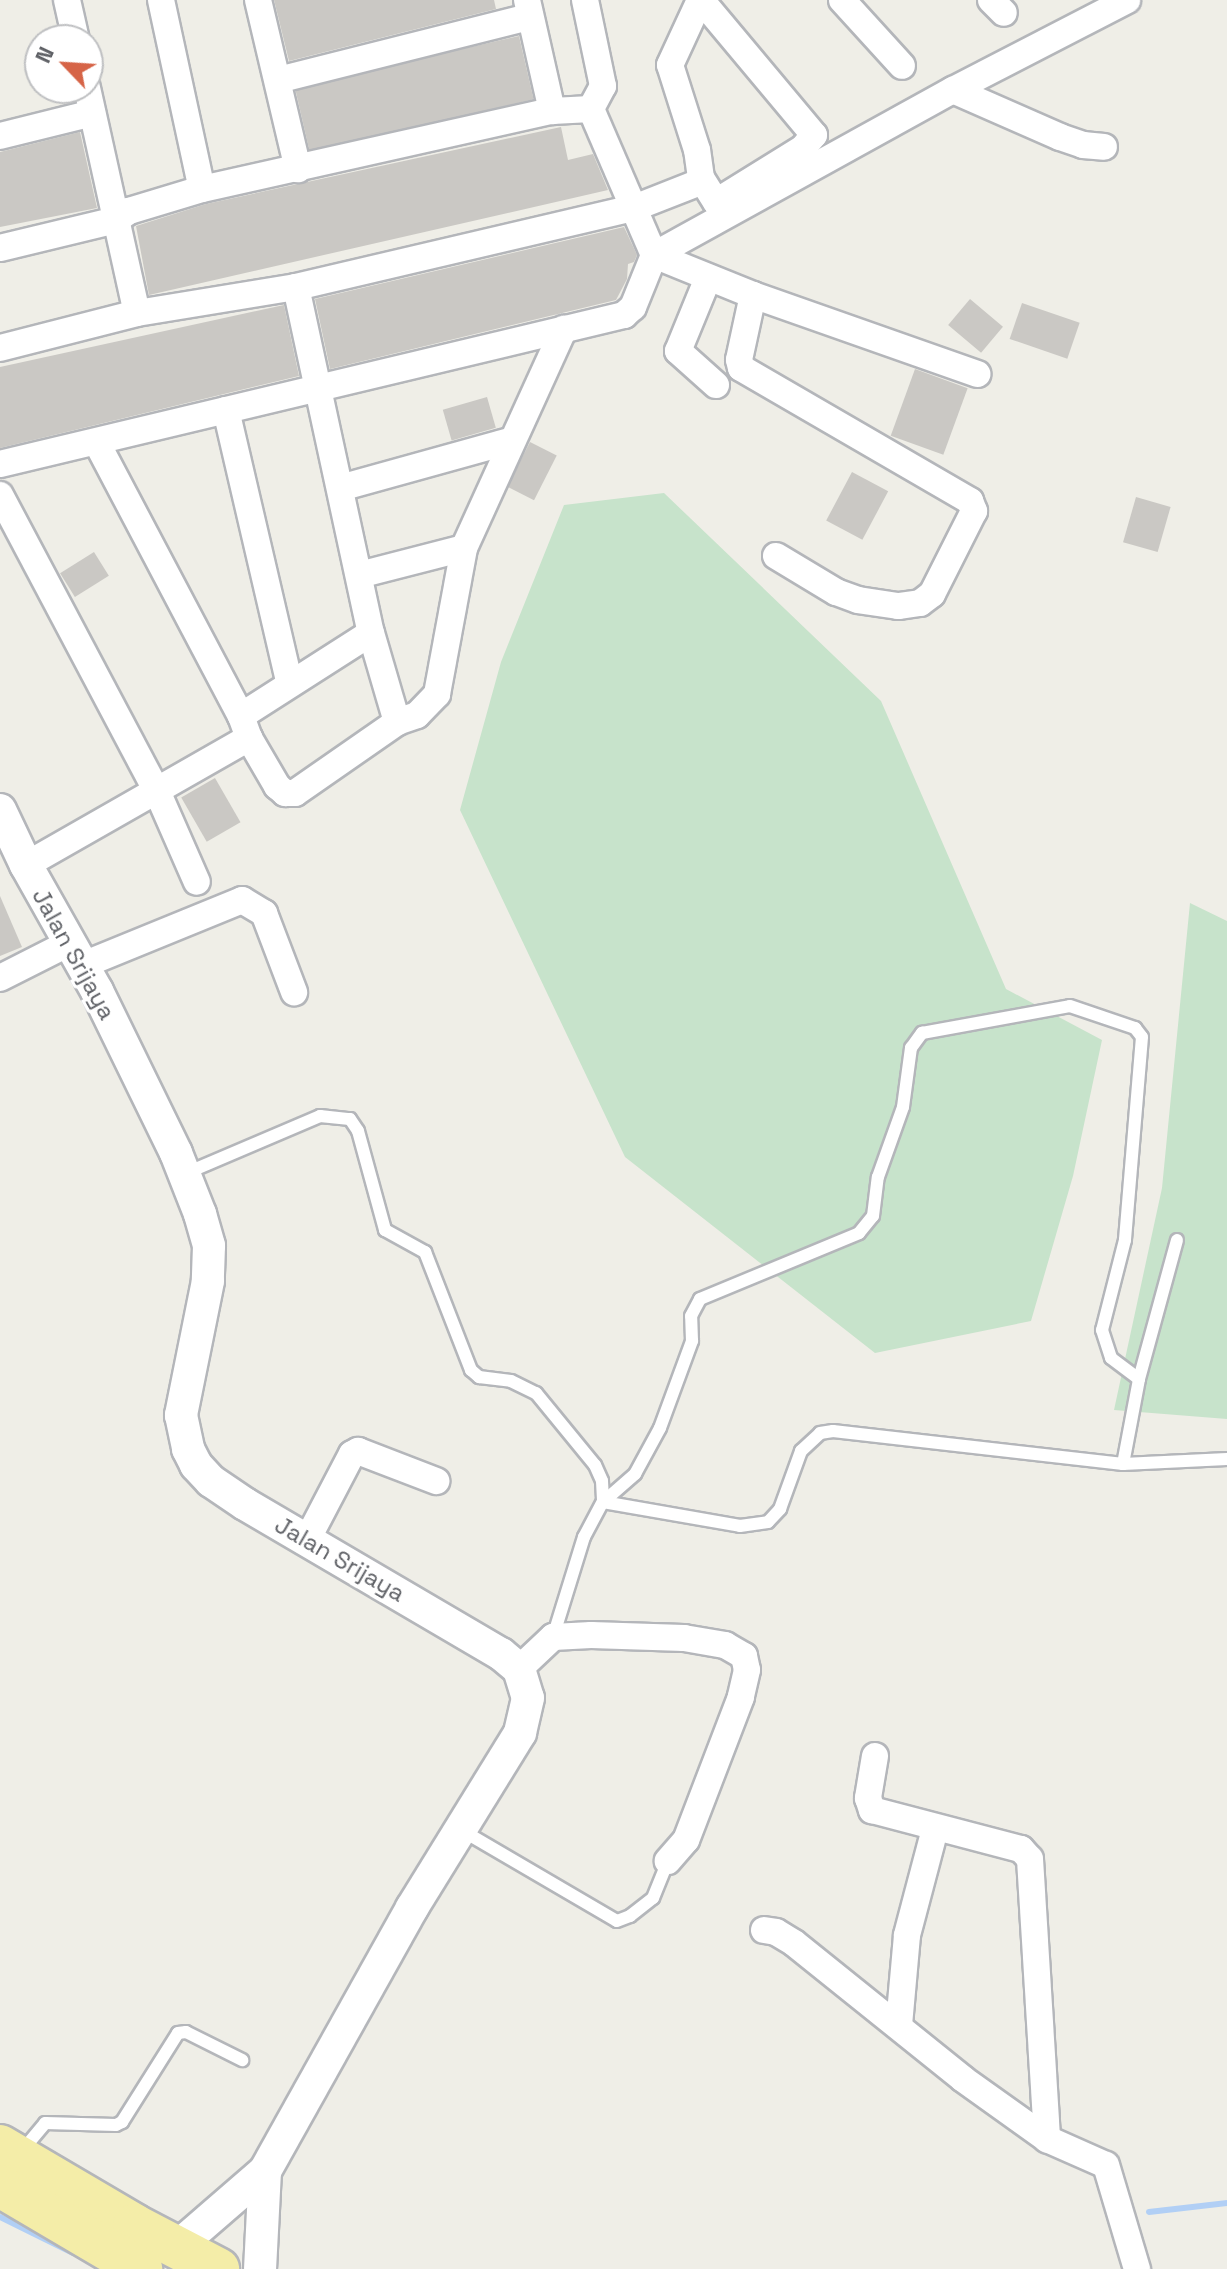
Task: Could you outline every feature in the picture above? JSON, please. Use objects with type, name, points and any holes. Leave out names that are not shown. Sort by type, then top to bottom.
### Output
[{"type":"highway","points":[[6,2163],[159,2258],[218,2269]]},
{"type":"street","points":[[67,0],[72,24]]},
{"type":"street","points":[[258,0],[298,169]]},
{"type":"street","points":[[585,0],[603,86],[591,109]]},
{"type":"street","points":[[701,0],[814,135],[803,148],[716,202],[701,178],[697,150],[670,65],[701,0]]},
{"type":"street","points":[[842,0],[902,66]]},
{"type":"street","points":[[0,464],[629,313],[654,255],[953,90],[1127,0]]},
{"type":"street","points":[[164,1],[202,189]]},
{"type":"street","points":[[278,80],[528,8],[552,111]]},
{"type":"street","points":[[953,90],[1072,141],[1104,147]]},
{"type":"street","points":[[0,136],[82,104]]},
{"type":"street","points":[[91,104],[137,313]]},
{"type":"street","points":[[0,248],[116,220],[129,211],[202,189],[552,111],[591,109]]},
{"type":"street","points":[[591,109],[654,255],[753,295],[977,374]]},
{"type":"street","points":[[0,348],[137,313],[296,287],[634,208],[695,184],[701,178]]},
{"type":"street","points":[[708,278],[678,351],[716,385]]},
{"type":"street","points":[[296,287],[371,633],[397,722]]},
{"type":"street","points":[[753,295],[739,360],[741,368],[970,501],[974,511],[932,594],[920,603],[898,606],[858,600],[836,592],[776,556]]},
{"type":"street","points":[[97,443],[277,786],[289,795],[397,722],[417,715],[441,685],[464,548],[510,441],[564,329]]},
{"type":"street","points":[[226,410],[290,684]]},
{"type":"street","points":[[340,488],[510,441]]},
{"type":"street","points":[[0,495],[157,791],[197,882]]},
{"type":"street","points":[[359,575],[464,548]]},
{"type":"street","points":[[26,865],[157,791],[245,727],[290,684],[371,633]]},
{"type":"street","name":"Jalan Srijaya","points":[[0,810],[26,865],[77,954],[184,1174],[209,1246],[208,1281],[181,1415],[188,1449],[211,1481],[501,1654],[519,1669]]},
{"type":"street","points":[[0,978],[242,900],[264,913],[294,992]]},
{"type":"street","points":[[307,1540],[352,1454],[358,1451],[436,1481]]},
{"type":"street","points":[[159,2258],[265,2171],[412,1908],[520,1733],[528,1698],[519,1669],[553,1637],[684,1638],[725,1645],[744,1656],[747,1670],[741,1697],[686,1840],[668,1861]]},
{"type":"street","points":[[875,1756],[868,1798],[870,1808],[935,1829],[1021,1849],[1030,1859],[1047,2139]]},
{"type":"street","points":[[899,2025],[907,1935],[935,1829]]},
{"type":"street","points":[[764,1930],[776,1932],[794,1943],[963,2079],[1047,2139],[1106,2165],[1137,2269]]},
{"type":"street","points":[[260,2269],[265,2171]]},
{"type":"lane","points":[[553,1637],[584,1537],[603,1502],[626,1483],[647,1457],[692,1341],[691,1316],[700,1299],[859,1233],[873,1216],[878,1177],[903,1107],[911,1048],[915,1039],[933,1028],[971,1026],[1070,1006],[1135,1028],[1142,1037],[1125,1240],[1102,1330],[1111,1358],[1139,1379]]},
{"type":"lane","points":[[184,1174],[320,1116],[350,1119],[358,1131],[385,1230],[425,1252],[471,1370],[479,1377],[511,1381],[536,1393],[595,1465],[602,1481],[603,1502]]},
{"type":"lane","points":[[1123,1464],[1139,1379],[1177,1240]]},
{"type":"lane","points":[[603,1502],[740,1526],[768,1522],[776,1517],[801,1451],[820,1433],[833,1431],[1123,1464],[1227,1459]]},
{"type":"lane","points":[[460,1829],[617,1921],[630,1916],[653,1898],[668,1861]]},
{"type":"lane","points":[[6,2163],[45,2123],[116,2125],[122,2122],[178,2033],[186,2032],[242,2060]]},
{"type":"green space","points":[[664,493],[881,701],[1006,989],[1102,1040],[1073,1176],[1031,1321],[875,1353],[625,1157],[460,810],[501,662],[564,505]]},
{"type":"green space","points":[[1190,903],[1227,921],[1227,1419],[1114,1410],[1162,1188]]},
{"type":"building","points":[[274,0],[494,0],[496,9],[289,61]]},
{"type":"building","points":[[519,36],[534,99],[310,151],[295,88]]},
{"type":"building","points":[[561,127],[568,160],[593,154],[608,190],[149,295],[136,226],[206,204]]},
{"type":"building","points":[[80,132],[97,208],[0,227],[0,152]]},
{"type":"building","points":[[624,227],[637,255],[634,262],[628,264],[627,279],[616,300],[330,369],[315,299]]},
{"type":"building","points":[[970,299],[1003,327],[981,353],[948,325]]},
{"type":"building","points":[[1022,303],[1080,323],[1067,359],[1010,339]]},
{"type":"building","points":[[284,305],[299,376],[0,448],[0,367]]},
{"type":"building","points":[[915,369],[968,388],[943,455],[891,436]]},
{"type":"building","points":[[487,397],[496,428],[452,440],[443,410]]},
{"type":"building","points":[[530,442],[557,456],[534,500],[507,487]]},
{"type":"building","points":[[852,472],[888,491],[862,540],[826,521]]},
{"type":"building","points":[[1136,497],[1171,507],[1158,552],[1123,542]]},
{"type":"building","points":[[94,552],[109,576],[75,597],[60,573]]},
{"type":"building","points":[[215,778],[240,822],[207,842],[181,798]]},
{"type":"building","points":[[0,896],[22,947],[0,956]]},
{"type":"waterway","points":[[1149,2212],[1227,2203]]},
{"type":"waterway","points":[[0,2217],[73,2253]]}]
